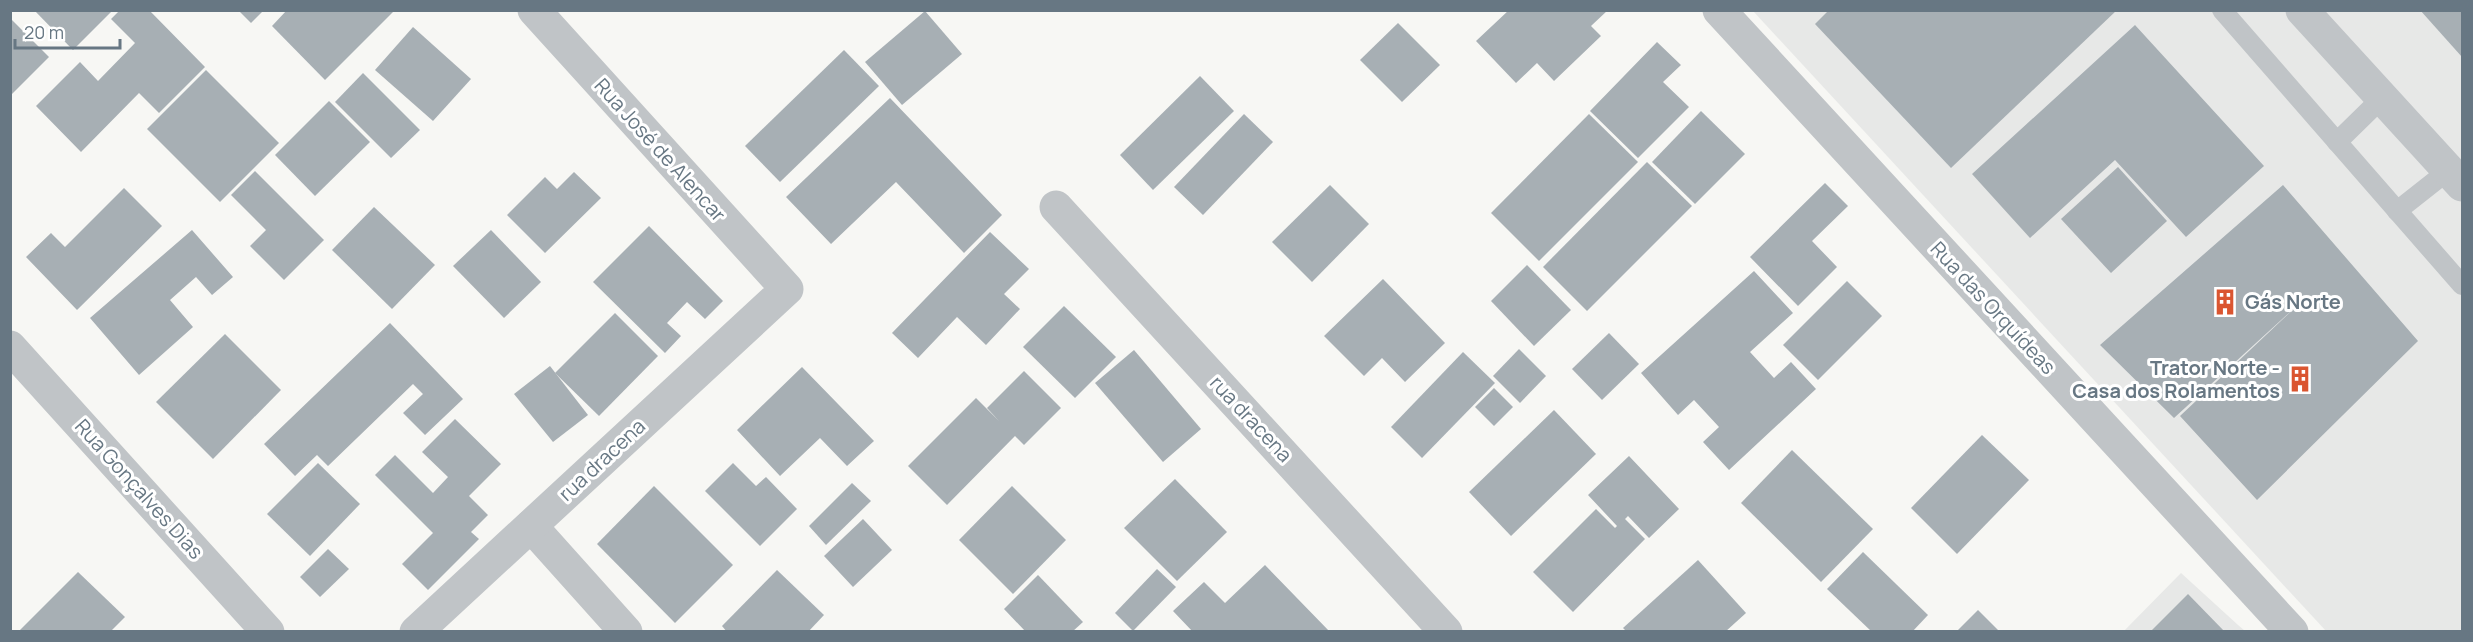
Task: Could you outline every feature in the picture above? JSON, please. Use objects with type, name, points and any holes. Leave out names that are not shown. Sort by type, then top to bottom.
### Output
[{"type":"street","name":"Rua José de Alencar","points":[[534,10],[787,289]]},
{"type":"street","name":"Rua das Orquídeas","points":[[1719,10],[2292,632]]},
{"type":"street","points":[[2302,10],[2456,177]]},
{"type":"street","name":"rua dracena","points":[[1056,207],[1446,632]]},
{"type":"street","name":"rua dracena","points":[[416,632],[787,289]]},
{"type":"street","name":"Rua Gonçalves Dias","points":[[10,347],[268,632]]},
{"type":"street","points":[[531,526],[626,632]]},
{"type":"lane","points":[[2222,10],[2463,285]]},
{"type":"lane","points":[[2337,142],[2383,97]]},
{"type":"lane","points":[[2397,211],[2456,177]]},
{"type":"shaded area","points":[[1753,11],[2462,11],[2462,631],[2326,631]]},
{"type":"shaded area","points":[[2181,573],[2238,625],[2245,631],[2123,632]]},
{"type":"building","points":[[34,10],[113,10],[73,50]]},
{"type":"building","points":[[120,10],[149,10],[205,67],[159,113],[139,93],[81,152],[36,106],[80,62],[98,81],[135,43],[111,19]]},
{"type":"building","points":[[238,10],[264,10],[251,23]]},
{"type":"building","points":[[287,10],[395,10],[325,80],[272,26]]},
{"type":"building","points":[[1509,10],[1608,10],[1591,26],[1601,36],[1554,81],[1537,63],[1516,83],[1476,41]]},
{"type":"building","points":[[1829,10],[2117,10],[1951,168],[1815,24]]},
{"type":"building","points":[[2420,10],[2462,10],[2462,57]]},
{"type":"building","points":[[925,11],[962,54],[902,105],[865,62]]},
{"type":"building","points":[[12,20],[49,57],[10,96],[10,22]]},
{"type":"building","points":[[1398,23],[1440,65],[1402,102],[1360,60]]},
{"type":"building","points":[[2135,25],[2264,166],[2186,237],[2115,160],[2030,238],[1972,174]]},
{"type":"building","points":[[413,27],[471,79],[433,121],[375,70]]},
{"type":"building","points":[[1657,42],[1681,65],[1663,82],[1689,107],[1638,158],[1590,111]]},
{"type":"building","points":[[844,50],[879,86],[780,182],[745,146]]},
{"type":"building","points":[[206,70],[279,143],[220,202],[147,129]]},
{"type":"building","points":[[363,73],[420,130],[391,158],[335,102]]},
{"type":"building","points":[[1200,76],[1234,111],[1153,190],[1120,155]]},
{"type":"building","points":[[890,98],[1002,215],[964,253],[896,182],[831,244],[786,197]]},
{"type":"building","points":[[329,101],[370,142],[315,196],[275,155]]},
{"type":"building","points":[[1701,111],[1745,154],[1695,204],[1652,162]]},
{"type":"building","points":[[1244,114],[1273,142],[1203,215],[1174,187]]},
{"type":"building","points":[[1589,114],[1638,162],[1539,261],[1491,213]]},
{"type":"building","points":[[1647,162],[1692,206],[1587,311],[1543,267]]},
{"type":"building","points":[[2118,167],[2167,221],[2111,273],[2061,219]]},
{"type":"building","points":[[255,171],[324,240],[284,280],[250,246],[266,230],[231,195]]},
{"type":"building","points":[[574,172],[601,198],[545,253],[507,215],[545,177],[557,189]]},
{"type":"building","points":[[1825,183],[1848,206],[1812,241],[1837,267],[1798,306],[1750,257]]},
{"type":"building","points":[[1330,185],[1369,224],[1312,282],[1272,242]]},
{"type":"building","points":[[2283,185],[2418,341],[2257,500],[2180,416],[2301,302],[2174,418],[2100,345]]},
{"type":"building","points":[[124,188],[162,226],[77,310],[26,257],[51,233],[65,247]]},
{"type":"building","points":[[374,207],[435,265],[392,309],[332,250]]},
{"type":"building","points":[[649,226],[723,301],[705,319],[687,302],[667,323],[681,336],[665,353],[593,282]]},
{"type":"building","points":[[192,230],[233,277],[212,295],[196,277],[170,300],[193,327],[139,375],[90,318]]},
{"type":"building","points":[[491,230],[541,282],[504,318],[453,266]]},
{"type":"building","points":[[990,232],[1029,269],[1004,294],[1020,309],[986,345],[957,317],[918,358],[892,333]]},
{"type":"building","points":[[1527,265],[1571,310],[1534,346],[1491,301]]},
{"type":"building","points":[[1754,271],[1793,313],[1750,352],[1774,378],[1791,362],[1816,389],[1729,470],[1703,442],[1719,427],[1694,400],[1678,415],[1641,373]]},
{"type":"building","points":[[1383,279],[1445,343],[1405,382],[1382,358],[1364,376],[1324,336]]},
{"type":"building","points":[[1847,281],[1882,316],[1818,380],[1783,345]]},
{"type":"building","points":[[1064,306],[1116,357],[1075,398],[1023,347]]},
{"type":"building","points":[[615,313],[658,356],[599,416],[555,373]]},
{"type":"building","points":[[390,323],[463,399],[425,435],[403,413],[423,394],[413,384],[328,466],[317,455],[295,476],[264,444]]},
{"type":"building","points":[[1609,333],[1639,364],[1602,400],[1572,369]]},
{"type":"building","points":[[225,334],[281,390],[213,459],[156,402]]},
{"type":"building","points":[[1519,349],[1546,376],[1520,403],[1493,376]]},
{"type":"building","points":[[1134,350],[1201,429],[1163,462],[1095,383]]},
{"type":"building","points":[[1463,352],[1495,383],[1422,458],[1391,427]]},
{"type":"building","points":[[550,366],[588,415],[553,442],[514,394]]},
{"type":"building","points":[[802,367],[874,441],[847,466],[820,438],[780,476],[737,430]]},
{"type":"building","points":[[1024,371],[1061,408],[1024,445],[1015,436],[947,505],[908,466],[976,398],[999,421],[987,408]]},
{"type":"building","points":[[1494,388],[1513,407],[1494,426],[1475,407]]},
{"type":"building","points":[[1554,410],[1596,454],[1511,536],[1469,492]]},
{"type":"building","points":[[455,419],[501,464],[469,496],[488,515],[471,532],[479,539],[428,590],[402,564],[433,533],[375,475],[395,455],[433,493],[448,477],[422,452]]},
{"type":"building","points":[[1982,435],[2029,480],[1957,554],[1911,508]]},
{"type":"building","points":[[1792,450],[1873,529],[1821,582],[1741,503]]},
{"type":"building","points":[[1629,456],[1679,509],[1649,538],[1628,516],[1625,519],[1645,539],[1573,612],[1533,572],[1596,509],[1615,528],[1617,526],[1588,495]]},
{"type":"building","points":[[318,463],[360,504],[310,556],[267,514]]},
{"type":"building","points":[[733,463],[756,486],[766,477],[797,509],[760,546],[705,491]]},
{"type":"building","points":[[1175,479],[1227,532],[1177,581],[1124,528]]},
{"type":"building","points":[[852,483],[871,501],[826,545],[809,526]]},
{"type":"building","points":[[654,486],[733,565],[675,623],[597,544]]},
{"type":"building","points":[[1012,486],[1066,540],[1013,594],[959,540]]},
{"type":"building","points":[[863,519],[892,550],[853,587],[824,556]]},
{"type":"building","points":[[328,549],[349,569],[320,597],[300,577]]},
{"type":"building","points":[[1863,552],[1928,615],[1912,632],[1872,632],[1827,589]]},
{"type":"building","points":[[1698,560],[1746,613],[1725,632],[1627,632],[1623,628]]},
{"type":"building","points":[[1265,565],[1330,632],[1193,632],[1173,611],[1204,582],[1225,603]]},
{"type":"building","points":[[1157,569],[1176,587],[1133,631],[1115,613]]},
{"type":"building","points":[[777,570],[824,615],[808,632],[727,632],[722,626]]},
{"type":"building","points":[[78,572],[125,617],[110,632],[18,632]]},
{"type":"building","points":[[1038,575],[1083,622],[1072,632],[1026,632],[1004,609]]},
{"type":"building","points":[[2188,594],[2225,632],[2150,632]]},
{"type":"building","points":[[1978,610],[2000,632],[1956,632]]},
{"type":"place","name":"Gás Norte","points":[[2225,302]]},
{"type":"place","name":"Trator Norte - Casa dos Rolamentos","points":[[2300,379]]}]
